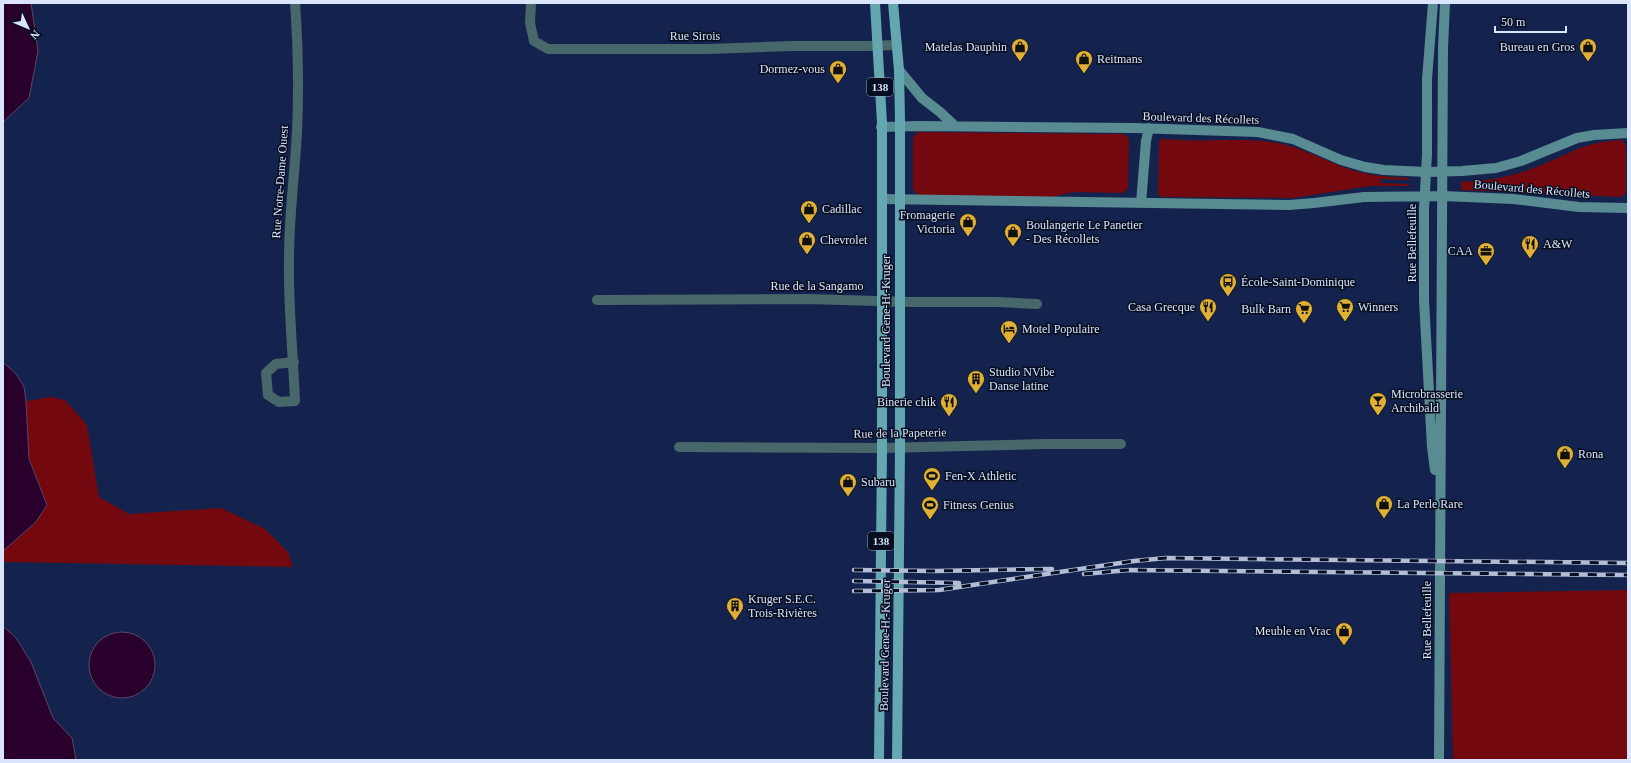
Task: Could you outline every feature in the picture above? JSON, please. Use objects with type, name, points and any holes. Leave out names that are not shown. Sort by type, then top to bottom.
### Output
[{"type":"main road","name":"Boulevard Gene-H.-Kruger","points":[[875,3],[881,128],[882,199],[882,448],[879,760]]},
{"type":"main road","name":"Boulevard Gene-H.-Kruger","points":[[893,3],[899,70],[900,126],[900,447],[897,760]]},
{"type":"main road","name":"Rue Bellefeuille","points":[[1433,3],[1427,79],[1427,172],[1425,197],[1424,300],[1432,447],[1435,470],[1440,481]]},
{"type":"main road","name":"Rue Bellefeuille","points":[[1439,760],[1442,171],[1445,3]]},
{"type":"main road","points":[[899,70],[922,98],[955,126]]},
{"type":"main road","name":"Boulevard des Récollets","points":[[881,128],[900,126],[955,126],[1148,128],[1264,132],[1292,139],[1342,160],[1365,167],[1390,171],[1427,172],[1476,170],[1501,167],[1521,161],[1577,138],[1598,135],[1628,134]]},
{"type":"main road","points":[[1141,203],[1148,128]]},
{"type":"main road","name":"Boulevard des Récollets","points":[[882,199],[1289,205],[1314,204],[1364,197],[1443,196],[1513,199],[1579,207],[1628,208]]},
{"type":"street","name":"Rue Notre-Dame Ouest","points":[[294,362],[276,364],[266,373],[268,395],[279,402],[295,401],[294,362],[289,259],[297,124],[298,81],[295,3]]},
{"type":"street","name":"Rue Sirois","points":[[531,3],[530,24],[534,42],[548,49],[709,49],[794,46],[878,46],[897,44]]},
{"type":"street","name":"Rue de la Sangamo","points":[[597,300],[808,299],[1037,304]]},
{"type":"street","name":"Rue de la Papeterie","points":[[680,447],[882,448],[1045,444],[1121,444]]},
{"type":"shaded area","points":[[3,3],[31,3],[38,51],[29,98],[3,122]]},
{"type":"shaded area","points":[[917,132],[1123,134],[1128,137],[1129,140],[1128,188],[1123,193],[1073,192],[1052,197],[917,195],[917,193],[913,190],[913,137],[917,134]]},
{"type":"shaded area","points":[[1161,139],[1251,140],[1277,143],[1301,150],[1359,172],[1409,178],[1409,180],[1381,179],[1380,183],[1409,184],[1409,186],[1370,186],[1293,198],[1162,197],[1158,194],[1159,142]]},
{"type":"shaded area","points":[[1624,140],[1623,142],[1626,146],[1626,191],[1621,197],[1461,190],[1461,182],[1488,180],[1514,175],[1586,146],[1609,141]]},
{"type":"shaded area","points":[[3,362],[17,375],[24,387],[29,459],[47,505],[36,522],[3,551]]},
{"type":"shaded area","points":[[51,397],[65,400],[87,425],[99,497],[129,514],[221,508],[265,529],[288,552],[293,567],[3,562],[3,551],[36,522],[47,505],[29,459],[26,401]]},
{"type":"shaded area","points":[[1628,590],[1628,760],[1453,760],[1449,593]]},
{"type":"shaded area","points":[[3,626],[16,638],[31,662],[53,718],[72,738],[76,760],[3,760]]},
{"type":"shaded area","points":[[122,632],[135,635],[145,642],[152,652],[155,665],[152,678],[145,688],[135,695],[122,698],[109,695],[99,688],[92,678],[89,665],[92,652],[99,642],[109,635]]},
{"type":"railway","points":[[854,591],[939,590],[1134,561],[1166,558],[1628,563]]},
{"type":"railway","points":[[854,570],[936,571],[1052,569]]},
{"type":"railway","points":[[1084,574],[1129,570],[1628,575]]},
{"type":"railway","points":[[854,581],[959,583]]},
{"type":"place","name":"Matelas Dauphin","points":[[1020,62]]},
{"type":"place","name":"Bureau en Gros","points":[[1588,62]]},
{"type":"place","name":"Reitmans","points":[[1084,74]]},
{"type":"place","name":"Dormez-vous","points":[[838,84]]},
{"type":"place","name":"Cadillac","points":[[809,224]]},
{"type":"place","name":"Fromagerie Victoria","points":[[968,237]]},
{"type":"place","name":"Boulangerie Le Panetier - Des Récollets","points":[[1013,247]]},
{"type":"place","name":"Chevrolet","points":[[807,255]]},
{"type":"place","name":"A&W","points":[[1530,259]]},
{"type":"place","name":"CAA","points":[[1486,266]]},
{"type":"place","name":"École-Saint-Dominique","points":[[1228,297]]},
{"type":"place","name":"Casa Grecque","points":[[1208,322]]},
{"type":"place","name":"Winners","points":[[1345,322]]},
{"type":"place","name":"Bulk Barn","points":[[1304,324]]},
{"type":"place","name":"Motel Populaire","points":[[1009,344]]},
{"type":"place","name":"Studio NVibe Danse latine","points":[[976,394]]},
{"type":"place","name":"Microbrasserie Archibald","points":[[1378,416]]},
{"type":"place","name":"Binerie chik","points":[[949,417]]},
{"type":"place","name":"Rona","points":[[1565,469]]},
{"type":"place","name":"Fen-X Athletic","points":[[932,491]]},
{"type":"place","name":"Subaru","points":[[848,497]]},
{"type":"place","name":"La Perle Rare","points":[[1384,519]]},
{"type":"place","name":"Fitness Genius","points":[[930,520]]},
{"type":"place","name":"Kruger S.E.C. Trois-Rivières","points":[[735,621]]},
{"type":"place","name":"Meuble en Vrac","points":[[1344,646]]}]
